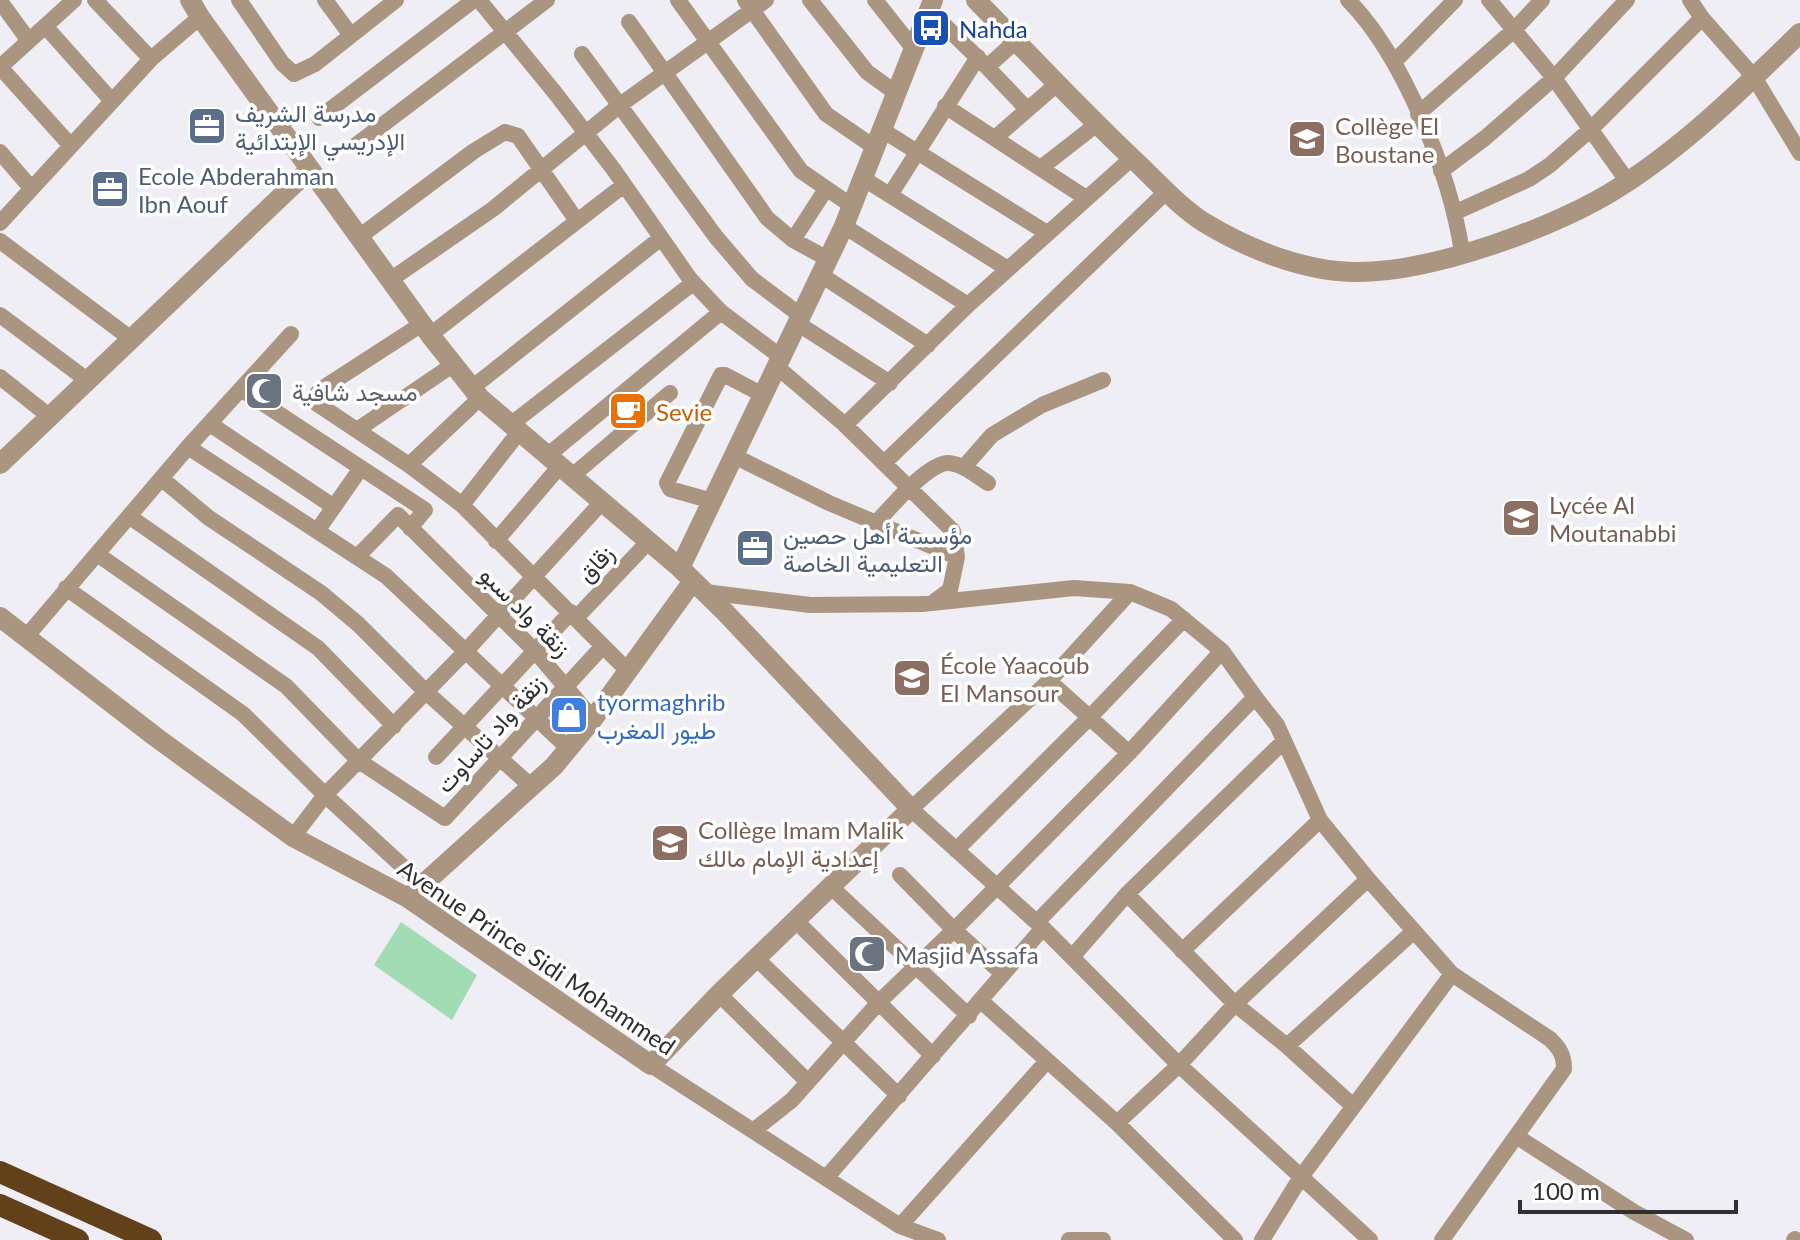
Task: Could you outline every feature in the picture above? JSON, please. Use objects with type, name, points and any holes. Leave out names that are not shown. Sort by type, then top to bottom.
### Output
[{"type":"highway","points":[[0,1172],[151,1240]]},
{"type":"highway","points":[[0,1205],[78,1240]]},
{"type":"street","points":[[71,146],[0,67],[74,0]]},
{"type":"street","points":[[95,0],[151,59]]},
{"type":"street","points":[[239,0],[290,73],[307,70],[396,0]]},
{"type":"street","points":[[325,0],[350,34]]},
{"type":"street","points":[[319,118],[477,0],[586,134],[693,283],[953,531],[957,557],[950,590],[944,597],[922,604]]},
{"type":"street","points":[[356,145],[547,0]]},
{"type":"street","points":[[678,0],[801,171],[826,189],[848,216],[968,305]]},
{"type":"street","points":[[810,0],[867,72],[896,93]]},
{"type":"street","points":[[875,0],[913,48]]},
{"type":"street","points":[[976,0],[1166,192],[1205,223],[1260,251],[1327,269],[1375,272],[1416,265],[1519,235],[1581,210],[1628,182],[1686,137],[1800,33]]},
{"type":"street","points":[[1394,62],[1455,0]]},
{"type":"street","points":[[1489,0],[1554,78],[1628,182]]},
{"type":"street","points":[[1418,114],[1514,30],[1542,0]]},
{"type":"street","points":[[1441,171],[1485,138],[1554,78],[1627,0]]},
{"type":"street","points":[[1690,0],[1754,77],[1800,153]]},
{"type":"street","points":[[0,1],[29,41]]},
{"type":"street","points":[[390,280],[493,209],[620,105],[708,43],[755,3],[826,114],[878,139],[917,151],[1047,233]]},
{"type":"street","points":[[1356,3],[1394,62],[1418,114],[1456,212],[1462,252]]},
{"type":"street","points":[[66,588],[243,714],[416,892],[532,787],[569,749],[693,580],[712,501],[848,216],[931,5],[1026,108]]},
{"type":"street","points":[[0,223],[195,9],[426,330],[476,392],[514,429],[693,580],[911,809],[1040,925],[1179,1065],[1370,1240]]},
{"type":"street","points":[[1456,212],[1529,179],[1550,165],[1591,129],[1702,18]]},
{"type":"street","points":[[629,22],[767,218],[825,267],[928,345]]},
{"type":"street","points":[[45,26],[112,101]]},
{"type":"street","points":[[890,195],[945,106],[982,62],[1016,41]]},
{"type":"street","points":[[582,54],[716,237],[752,279],[798,319],[890,383]]},
{"type":"street","points":[[995,138],[1057,84]]},
{"type":"street","points":[[945,106],[1086,198]]},
{"type":"street","points":[[1042,167],[1097,124]]},
{"type":"street","points":[[359,237],[474,151],[505,132],[518,136],[577,221]]},
{"type":"street","points":[[0,152],[31,188]]},
{"type":"street","points":[[845,425],[968,305],[1132,158]]},
{"type":"street","points":[[4,453],[49,416],[310,169]]},
{"type":"street","points":[[864,179],[1008,269]]},
{"type":"street","points":[[624,185],[426,330],[316,394],[316,403],[409,465],[462,505],[628,671]]},
{"type":"street","points":[[793,240],[826,189]]},
{"type":"street","points":[[884,463],[1166,192]]},
{"type":"street","points":[[409,465],[476,392],[661,238]]},
{"type":"street","points":[[0,241],[130,338]]},
{"type":"street","points":[[462,505],[514,429],[693,283]]},
{"type":"street","points":[[496,541],[560,466],[721,312]]},
{"type":"street","points":[[0,315],[87,380]]},
{"type":"street","points":[[26,637],[188,447],[291,334]]},
{"type":"street","points":[[357,430],[454,364]]},
{"type":"street","points":[[712,501],[668,488],[668,481],[721,375],[763,395]]},
{"type":"street","points":[[0,377],[49,416]]},
{"type":"street","points":[[964,467],[992,435],[1042,405],[1103,380]]},
{"type":"street","points":[[241,389],[425,510],[410,528],[398,515],[357,557]]},
{"type":"street","points":[[560,466],[670,393]]},
{"type":"street","points":[[210,424],[334,507]]},
{"type":"street","points":[[188,447],[386,576],[569,749]]},
{"type":"street","points":[[734,456],[829,503],[957,557]]},
{"type":"street","points":[[876,523],[909,489],[939,465],[951,463],[964,467],[988,483]]},
{"type":"street","points":[[317,531],[361,468]]},
{"type":"street","points":[[162,479],[209,518],[321,593],[532,787]]},
{"type":"street","points":[[293,837],[325,795],[465,652],[603,501]]},
{"type":"street","points":[[130,517],[318,648],[394,726]]},
{"type":"street","name":"زنقة واد سبو","points":[[410,528],[535,651],[593,719]]},
{"type":"street","name":"زقاق","points":[[436,757],[535,651],[649,541]]},
{"type":"street","points":[[97,554],[286,686],[359,761]]},
{"type":"street","points":[[693,580],[810,605],[922,604],[1074,588],[1130,592],[1171,609],[1222,651],[1277,725],[1320,820],[1368,879],[1452,974],[1550,1039],[1560,1049],[1564,1059],[1564,1069],[1442,1240]]},
{"type":"street","points":[[651,1065],[830,886],[1049,681],[1130,592]]},
{"type":"street","name":"Avenue Prince Sidi Mohammed","points":[[0,617],[157,738],[293,837],[416,892],[651,1065],[900,1226],[938,1240]]},
{"type":"street","points":[[956,850],[1184,619]]},
{"type":"street","name":"زنقة واد تاساوت","points":[[359,761],[445,818],[603,646]]},
{"type":"street","points":[[753,1131],[792,1100],[880,1001],[1129,753],[1222,651]]},
{"type":"street","points":[[1049,681],[1129,753]]},
{"type":"street","points":[[826,1178],[969,1016],[1040,925],[1255,697]]},
{"type":"street","points":[[1072,957],[1127,894],[1284,741]]},
{"type":"street","points":[[1182,951],[1320,820]]},
{"type":"street","points":[[900,875],[1003,974]]},
{"type":"street","points":[[1117,1123],[1179,1065],[1235,1004],[1368,879]]},
{"type":"street","points":[[830,886],[969,1016]]},
{"type":"street","points":[[1127,894],[1235,1004],[1353,1106]]},
{"type":"street","points":[[795,920],[933,1056]]},
{"type":"street","points":[[1287,1046],[1413,932]]},
{"type":"street","points":[[757,959],[899,1096]]},
{"type":"street","points":[[1262,1240],[1301,1177],[1452,974]]},
{"type":"street","points":[[719,994],[808,1082]]},
{"type":"street","points":[[981,1001],[1117,1123],[1235,1240]]},
{"type":"street","points":[[900,1226],[1047,1061]]},
{"type":"street","points":[[1516,1136],[1634,1212],[1686,1240]]},
{"type":"street","points":[[1069,1240],[1103,1240]]},
{"type":"green space","points":[[401,922],[477,975],[452,1020],[374,965]]},
{"type":"place","name":"Nahda","points":[[931,28]]},
{"type":"place","name":"مدرسة الشريف الإدريسي الإبتدائية","points":[[207,126]]},
{"type":"place","name":"Collège El Boustane","points":[[1307,139]]},
{"type":"place","name":"Ecole Abderahman Ibn Aouf","points":[[110,189]]},
{"type":"place","name":"مسجد شافية","points":[[264,391]]},
{"type":"place","name":"Sevie","points":[[628,411]]},
{"type":"place","name":"Lycée Al Moutanabbi","points":[[1521,518]]},
{"type":"place","name":"مؤسسة أهل حصين التعليمية الخاصة","points":[[755,548]]},
{"type":"place","name":"École Yaacoub El Mansour","points":[[912,678]]},
{"type":"place","name":"tyormaghrib طيور المغرب","points":[[569,715]]},
{"type":"place","name":"Collège Imam Malik إعدادية الإمام مالك","points":[[670,843]]},
{"type":"place","name":"Masjid Assafa","points":[[867,954]]}]
